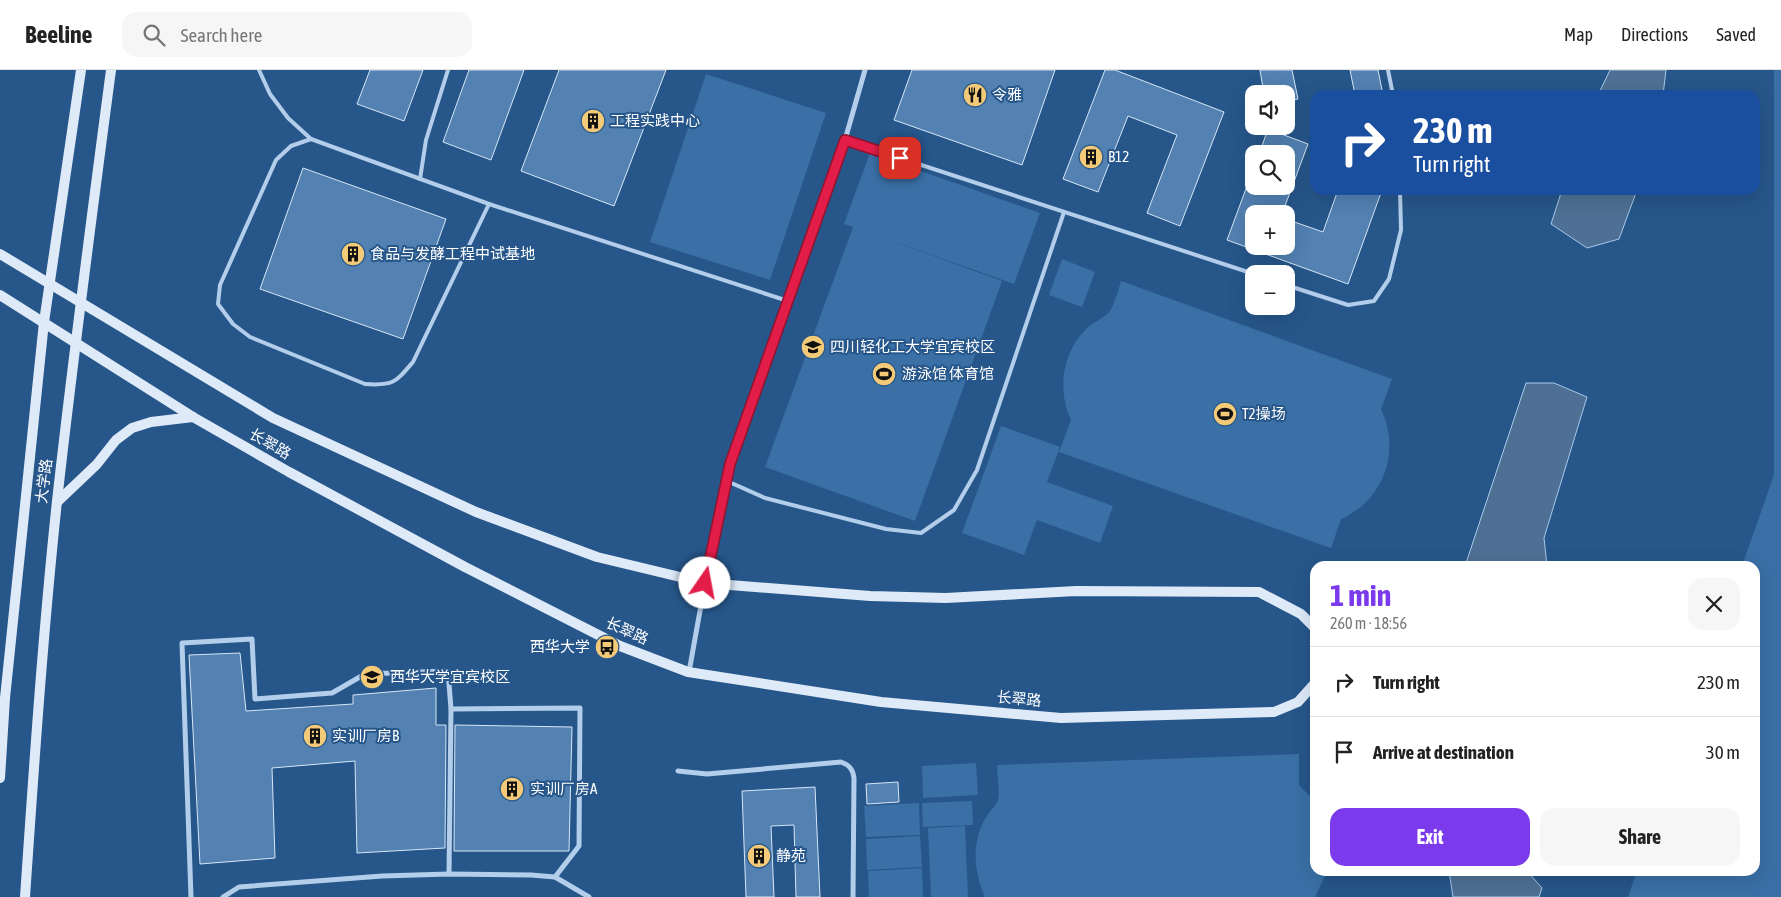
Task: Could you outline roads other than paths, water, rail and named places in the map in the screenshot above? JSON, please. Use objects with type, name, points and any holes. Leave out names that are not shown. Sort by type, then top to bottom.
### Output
[{"type":"main road","name":"大学路","points":[[0,778],[2,698],[44,322],[81,70]]},
{"type":"main road","name":"大学路","points":[[25,897],[38,706],[57,502],[80,303],[111,70]]},
{"type":"main road","name":"长翠路","points":[[0,254],[273,418],[476,512],[597,557],[705,583],[870,596],[946,598],[1076,592],[1259,592],[1301,614],[1310,623]]},
{"type":"main road","name":"长翠路","points":[[0,295],[193,417],[288,472],[465,567],[620,646],[688,672],[880,702],[1061,718],[1274,712],[1298,702],[1310,689]]},
{"type":"main road","points":[[57,502],[97,464],[116,440],[132,428],[151,422],[193,417]]},
{"type":"street","points":[[688,672],[730,464],[845,140],[865,70]]},
{"type":"street","points":[[191,897],[182,643],[252,639],[255,699],[332,693],[365,674],[448,671],[451,709],[449,874]]},
{"type":"street","points":[[451,709],[580,708],[579,846],[555,877]]},
{"type":"street","points":[[678,770],[707,774],[841,762],[846,764],[853,770],[854,778],[853,897]]},
{"type":"street","points":[[223,897],[239,887],[382,876],[449,874],[555,877],[589,897]]},
{"type":"lane","points":[[259,70],[270,94],[288,118],[311,139],[489,204],[788,301]]},
{"type":"lane","points":[[420,179],[426,140],[448,70]]},
{"type":"lane","points":[[1388,70],[1392,90]]},
{"type":"lane","points":[[311,139],[291,146],[276,160],[220,285],[218,304],[233,324],[250,337],[365,384],[385,385],[399,378],[413,362],[489,204]]},
{"type":"lane","points":[[845,140],[1245,271]]},
{"type":"lane","points":[[1295,288],[1348,305],[1374,301],[1389,279],[1401,230],[1400,195]]},
{"type":"lane","points":[[727,481],[765,498],[886,529],[922,533],[954,510],[977,470],[1064,212]]},
{"type":"place","name":"令雅","points":[[975,95]]},
{"type":"place","name":"工程实践中心","points":[[593,121]]},
{"type":"place","name":"B12","points":[[1091,157]]},
{"type":"place","name":"食品与发酵工程中试基地","points":[[353,254]]},
{"type":"place","name":"四川轻化工大学宜宾校区","points":[[813,347]]},
{"type":"place","name":"游泳馆 体育馆","points":[[884,374]]},
{"type":"place","name":"T2操场","points":[[1225,414]]},
{"type":"place","name":"西华大学","points":[[607,647]]},
{"type":"place","name":"西华大学宜宾校区","points":[[372,677]]},
{"type":"place","name":"实训厂房B","points":[[315,736]]},
{"type":"place","name":"实训厂房A","points":[[512,789]]},
{"type":"place","name":"静苑","points":[[759,856]]}]
